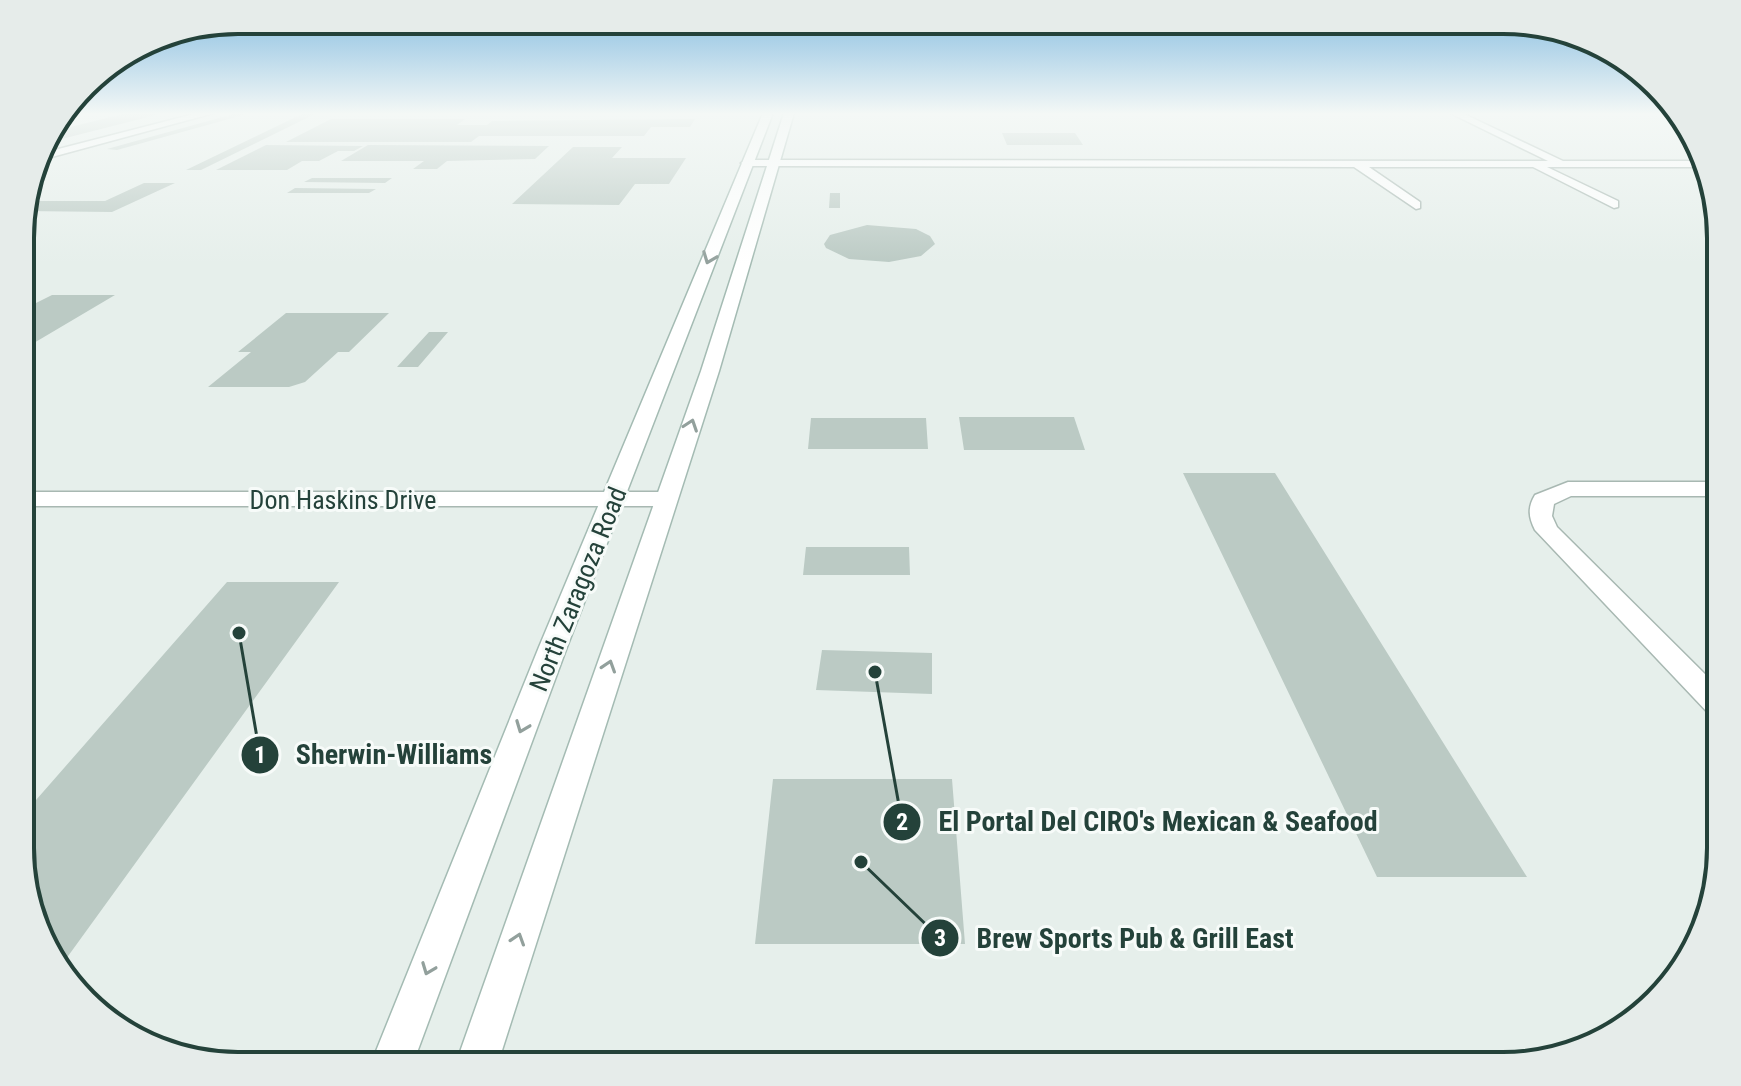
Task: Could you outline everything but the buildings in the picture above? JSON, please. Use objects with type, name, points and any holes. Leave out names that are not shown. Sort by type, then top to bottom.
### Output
[{"type":"main road","name":"North Zaragoza Road","points":[[396,1052],[553,647],[615,499],[747,164]]},
{"type":"main road","name":"North Zaragoza Road","points":[[481,1052],[710,371],[773,164]]},
{"type":"main road","points":[[1357,164],[1416,205]]},
{"type":"main road","points":[[1476,164],[1693,164]]},
{"type":"main road","points":[[1532,164],[1614,204]]},
{"type":"main road","points":[[728,208],[742,211],[738,233],[750,240]]},
{"type":"main road","points":[[1707,489],[1568,489],[1543,500],[1540,516],[1547,530],[1707,694]]},
{"type":"main road","name":"Don Haskins Drive","points":[[34,499],[665,499]]},
{"type":"place","name":"Sherwin-Williams","points":[[239,633]]},
{"type":"place","name":"El Portal Del CIRO's Mexican & Seafood","points":[[875,672]]},
{"type":"place","name":"Brew Sports Pub & Grill East","points":[[861,862]]}]
